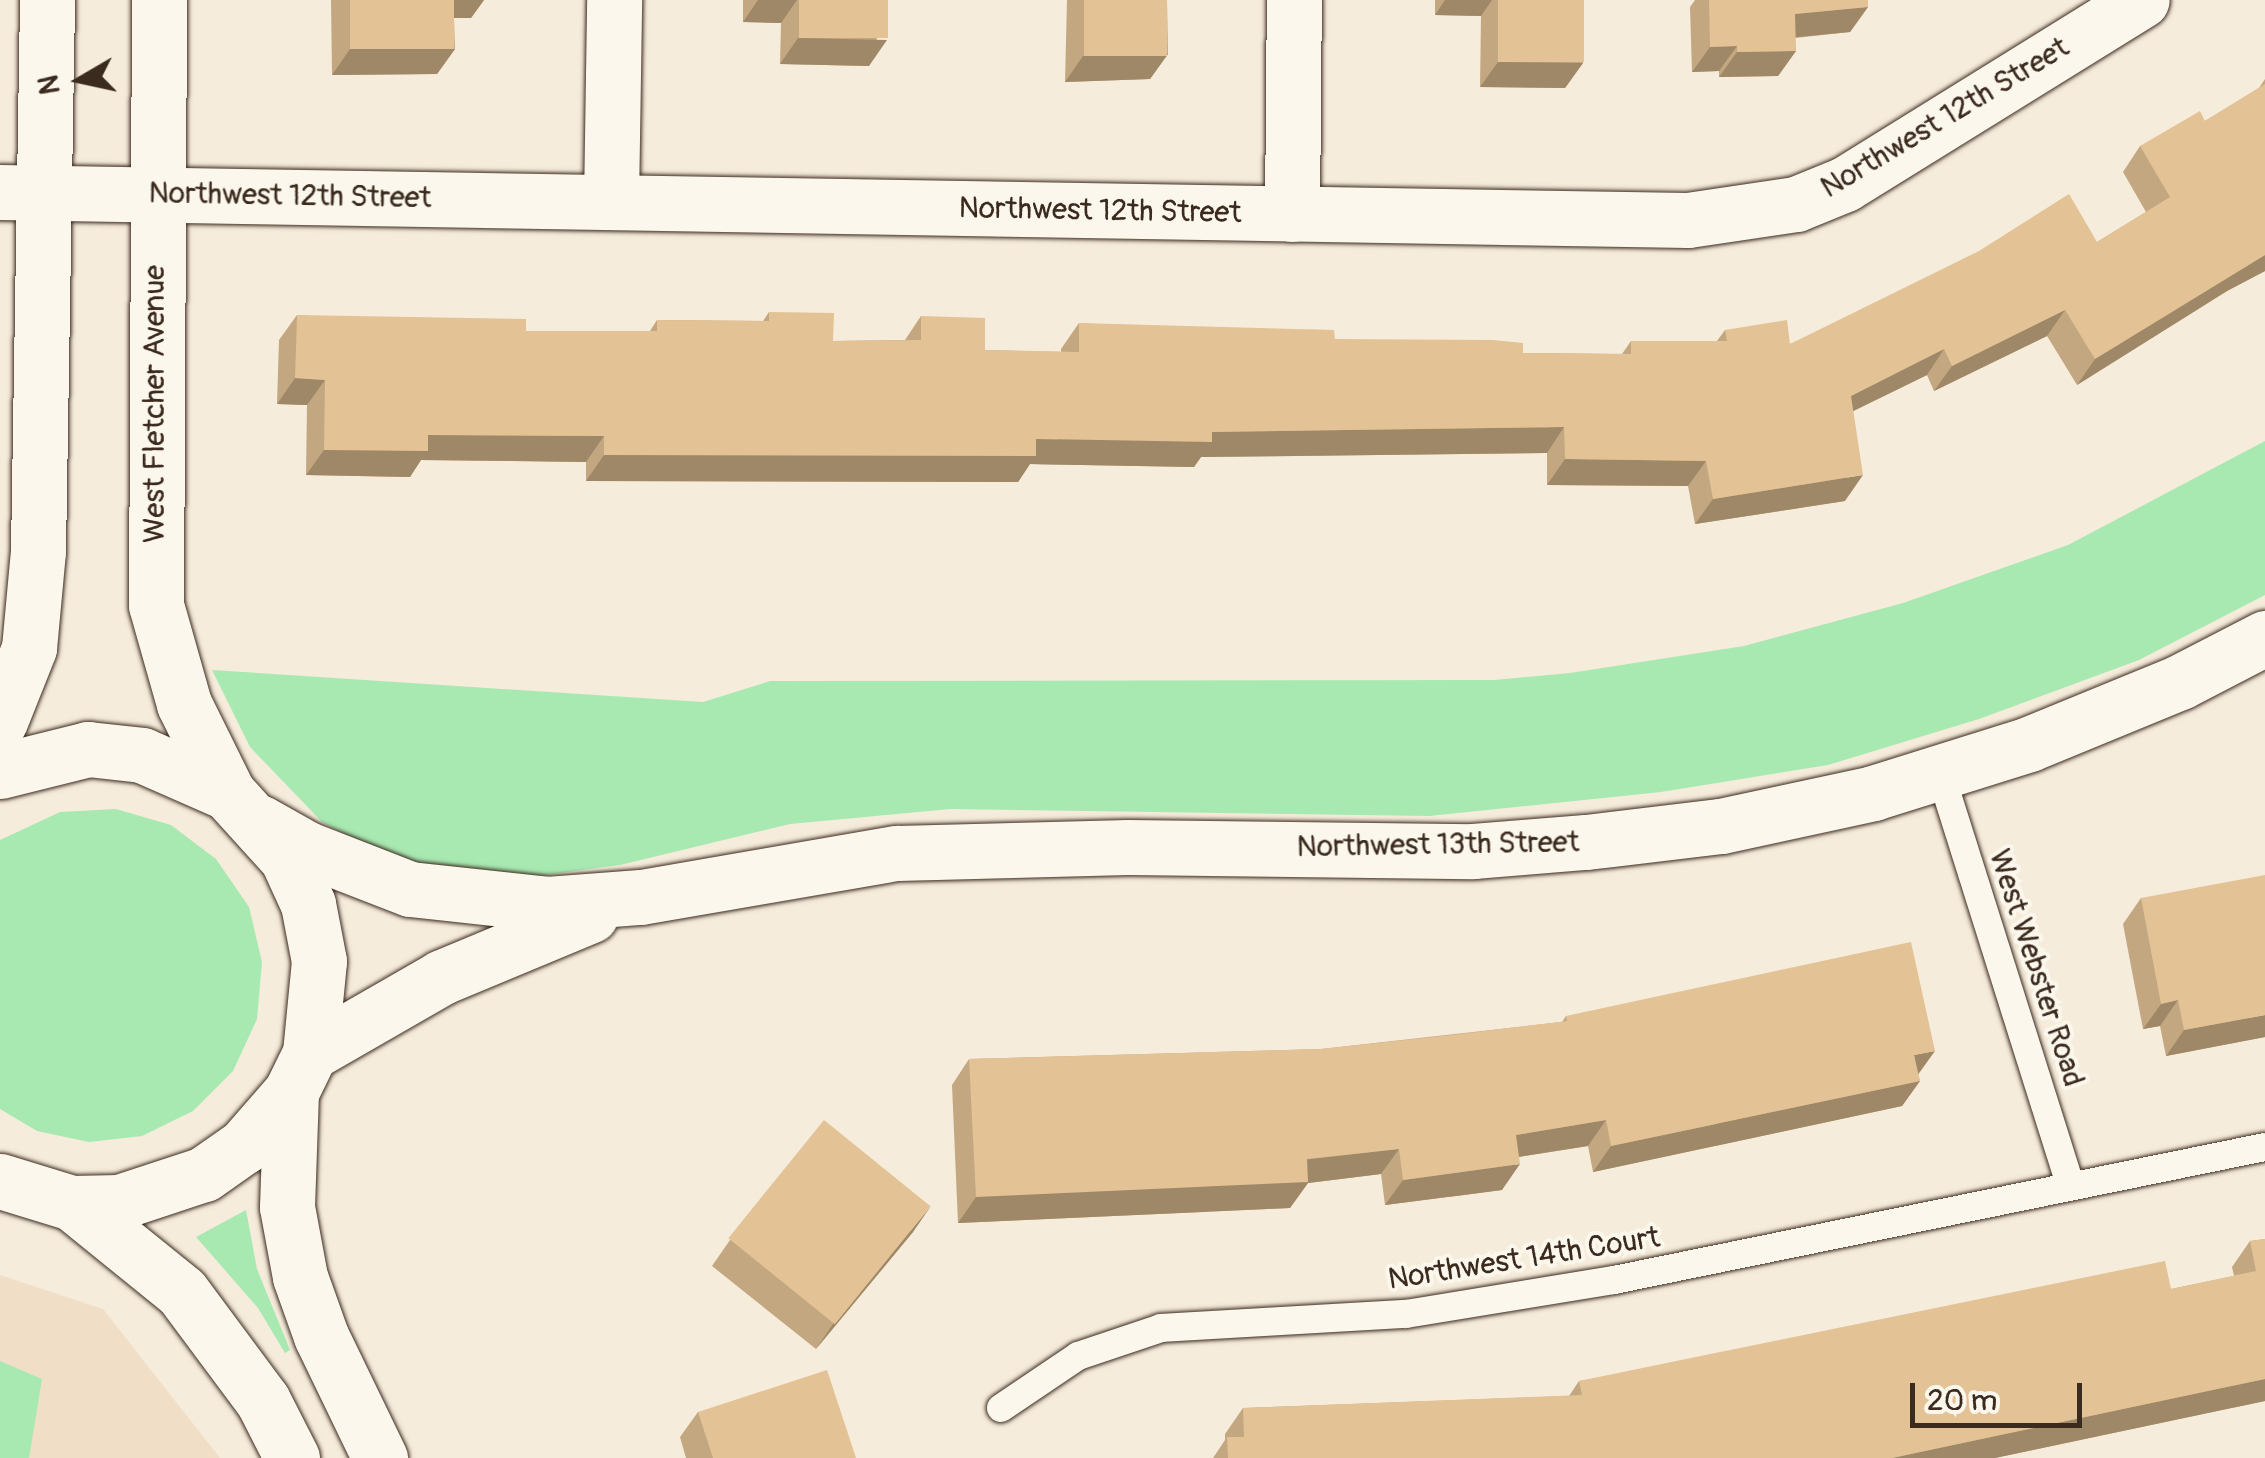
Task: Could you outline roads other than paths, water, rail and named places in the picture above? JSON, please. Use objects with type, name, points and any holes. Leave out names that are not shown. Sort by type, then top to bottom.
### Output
[{"type":"main road","points":[[0,720],[32,626],[22,192],[47,0]]},
{"type":"main road","name":"West Fletcher Avenue","points":[[159,0],[156,605],[184,704],[244,808],[287,858],[308,904],[319,961],[301,1072]]},
{"type":"main road","points":[[611,202],[614,0]]},
{"type":"main road","points":[[1292,214],[1294,0]]},
{"type":"main road","name":"Northwest 12th Street","points":[[22,192],[1688,220],[1796,204],[1845,184],[2142,0]]},
{"type":"main road","name":"Northwest 13th Street","points":[[0,771],[45,755],[88,750],[142,755],[244,808],[307,849],[410,889],[547,904],[640,897],[898,853],[1111,847],[1473,851],[1721,826],[1940,772],[2180,682],[2265,638]]},
{"type":"main road","name":"Northwest 13th Street","points":[[72,1202],[120,1202],[204,1174],[244,1146],[301,1072],[494,952],[640,897]]},
{"type":"main road","points":[[301,1072],[286,1208],[300,1276],[320,1336],[380,1458]]},
{"type":"main road","points":[[0,1182],[72,1202],[182,1292],[263,1401],[292,1458]]},
{"type":"lane","name":"West Webster Road","points":[[1940,772],[2070,1185]]},
{"type":"lane","name":"Northwest 14th Court","points":[[1001,1408],[1078,1356],[1161,1328],[1406,1314],[1614,1280],[2265,1148]]}]
